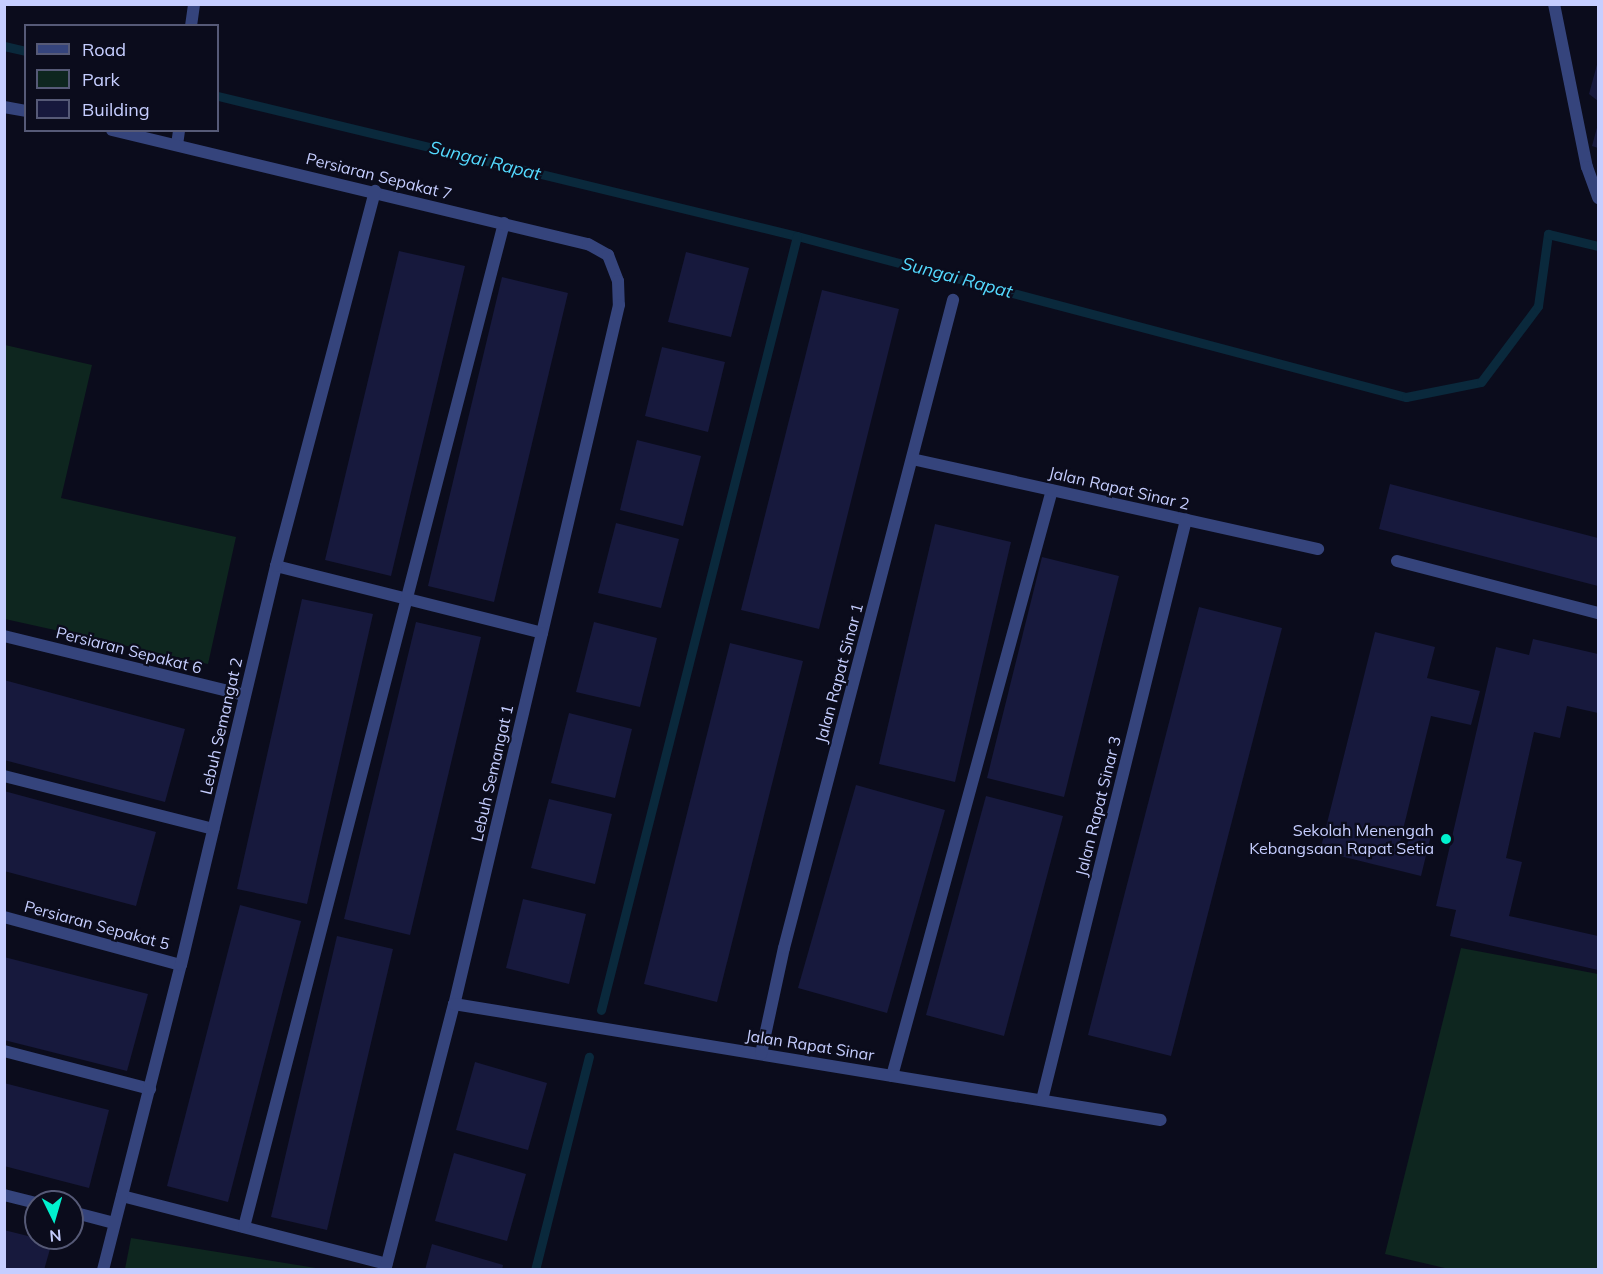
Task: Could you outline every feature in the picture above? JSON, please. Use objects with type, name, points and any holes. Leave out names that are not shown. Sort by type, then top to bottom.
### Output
[{"type":"street","points":[[191,24],[194,4]]},
{"type":"street","points":[[1554,4],[1587,167],[1599,198]]},
{"type":"street","points":[[4,107],[24,111]]},
{"type":"street","name":"Persiaran Sepakat 7","points":[[121,132],[375,191],[588,244],[608,255],[618,281]]},
{"type":"street","points":[[177,145],[179,132]]},
{"type":"street","name":"Lebuh Semangat 2","points":[[103,1269],[182,965],[276,566],[375,191]]},
{"type":"street","points":[[244,1227],[504,223]]},
{"type":"street","name":"Lebuh Semangat 1","points":[[386,1267],[454,1004],[542,633],[619,305],[618,281]]},
{"type":"street","name":"Jalan Rapat Sinar 1","points":[[761,1054],[784,948],[953,300]]},
{"type":"street","name":"Jalan Rapat Sinar 2","points":[[912,459],[1318,549]]},
{"type":"street","points":[[892,1076],[1052,490]]},
{"type":"street","name":"Jalan Rapat Sinar 3","points":[[1042,1101],[1186,520]]},
{"type":"street","points":[[1396,561],[1599,613]]},
{"type":"street","points":[[276,566],[542,633]]},
{"type":"street","name":"Persiaran Sepakat 6","points":[[4,636],[245,695]]},
{"type":"street","points":[[4,776],[213,829]]},
{"type":"street","name":"Persiaran Sepakat 5","points":[[4,917],[182,965]]},
{"type":"street","name":"Jalan Rapat Sinar","points":[[454,1004],[1161,1120]]},
{"type":"street","points":[[4,1051],[150,1089]]},
{"type":"street","points":[[4,1196],[24,1200]]},
{"type":"street","points":[[122,1196],[386,1267]]},
{"type":"street","points":[[84,1215],[114,1223]]},
{"type":"green space","points":[[5,345],[92,365],[61,498],[236,537],[208,664],[5,619]]},
{"type":"green space","points":[[1461,948],[1598,974],[1598,1269],[1449,1269],[1385,1254]]},
{"type":"green space","points":[[131,1238],[322,1269],[125,1269]]},
{"type":"building","points":[[1598,61],[1598,101],[1589,94]]},
{"type":"building","points":[[1598,124],[1598,148],[1592,146]]},
{"type":"building","points":[[399,251],[465,266],[391,576],[325,560]]},
{"type":"building","points":[[686,252],[749,268],[731,337],[668,322]]},
{"type":"building","points":[[502,277],[568,293],[494,602],[428,586]]},
{"type":"building","points":[[822,290],[899,309],[819,629],[741,610]]},
{"type":"building","points":[[662,347],[725,362],[708,432],[645,416]]},
{"type":"building","points":[[637,440],[701,456],[683,526],[620,510]]},
{"type":"building","points":[[1390,484],[1598,538],[1598,586],[1379,529]]},
{"type":"building","points":[[616,523],[679,539],[661,608],[598,593]]},
{"type":"building","points":[[935,524],[1011,542],[955,782],[879,764]]},
{"type":"building","points":[[1042,557],[1119,576],[1064,797],[987,778]]},
{"type":"building","points":[[302,599],[373,614],[307,904],[237,889]]},
{"type":"building","points":[[1199,607],[1282,628],[1171,1056],[1088,1035]]},
{"type":"building","points":[[416,622],[481,637],[410,935],[344,919]]},
{"type":"building","points":[[594,622],[657,638],[640,707],[576,692]]},
{"type":"building","points":[[1375,632],[1435,647],[1427,678],[1480,691],[1471,725],[1431,716],[1398,850],[1405,847],[1414,832],[1431,835],[1421,876],[1320,851]]},
{"type":"building","points":[[1533,639],[1598,654],[1598,713],[1567,706],[1560,738],[1534,732],[1506,858],[1522,862],[1509,916],[1598,936],[1598,970],[1450,936],[1456,910],[1436,906],[1496,647],[1529,655]]},
{"type":"building","points":[[730,643],[803,661],[717,1002],[644,984]]},
{"type":"building","points":[[4,680],[185,729],[165,802],[4,760]]},
{"type":"building","points":[[569,713],[632,729],[615,798],[551,783]]},
{"type":"building","points":[[856,785],[945,810],[887,1013],[798,988]]},
{"type":"building","points":[[4,791],[156,832],[136,906],[4,871]]},
{"type":"building","points":[[986,796],[1063,816],[1004,1036],[926,1015]]},
{"type":"building","points":[[549,799],[612,814],[595,884],[531,868]]},
{"type":"building","points":[[523,899],[586,914],[569,984],[506,968]]},
{"type":"building","points":[[240,905],[301,921],[228,1202],[167,1186]]},
{"type":"building","points":[[337,936],[393,949],[327,1230],[271,1217]]},
{"type":"building","points":[[4,957],[148,994],[127,1071],[4,1040]]},
{"type":"building","points":[[475,1062],[547,1083],[528,1150],[456,1130]]},
{"type":"building","points":[[4,1083],[109,1110],[89,1188],[4,1166]]},
{"type":"building","points":[[454,1153],[526,1174],[507,1241],[435,1221]]},
{"type":"building","points":[[4,1230],[24,1235],[24,1250],[50,1250],[44,1270],[4,1270]]},
{"type":"building","points":[[432,1244],[503,1265],[502,1270],[425,1270]]},
{"type":"waterway","name":"Sungai Rapat","points":[[4,46],[24,51]]},
{"type":"waterway","name":"Sungai Rapat","points":[[219,96],[797,236],[1406,397],[1481,382],[1538,306],[1548,234],[1598,246]]},
{"type":"waterway","points":[[601,1010],[797,236]]},
{"type":"waterway","points":[[535,1270],[589,1057]]},
{"type":"place","name":"Sekolah Menengah Kebangsaan Rapat Setia","points":[[1446,839]]}]
